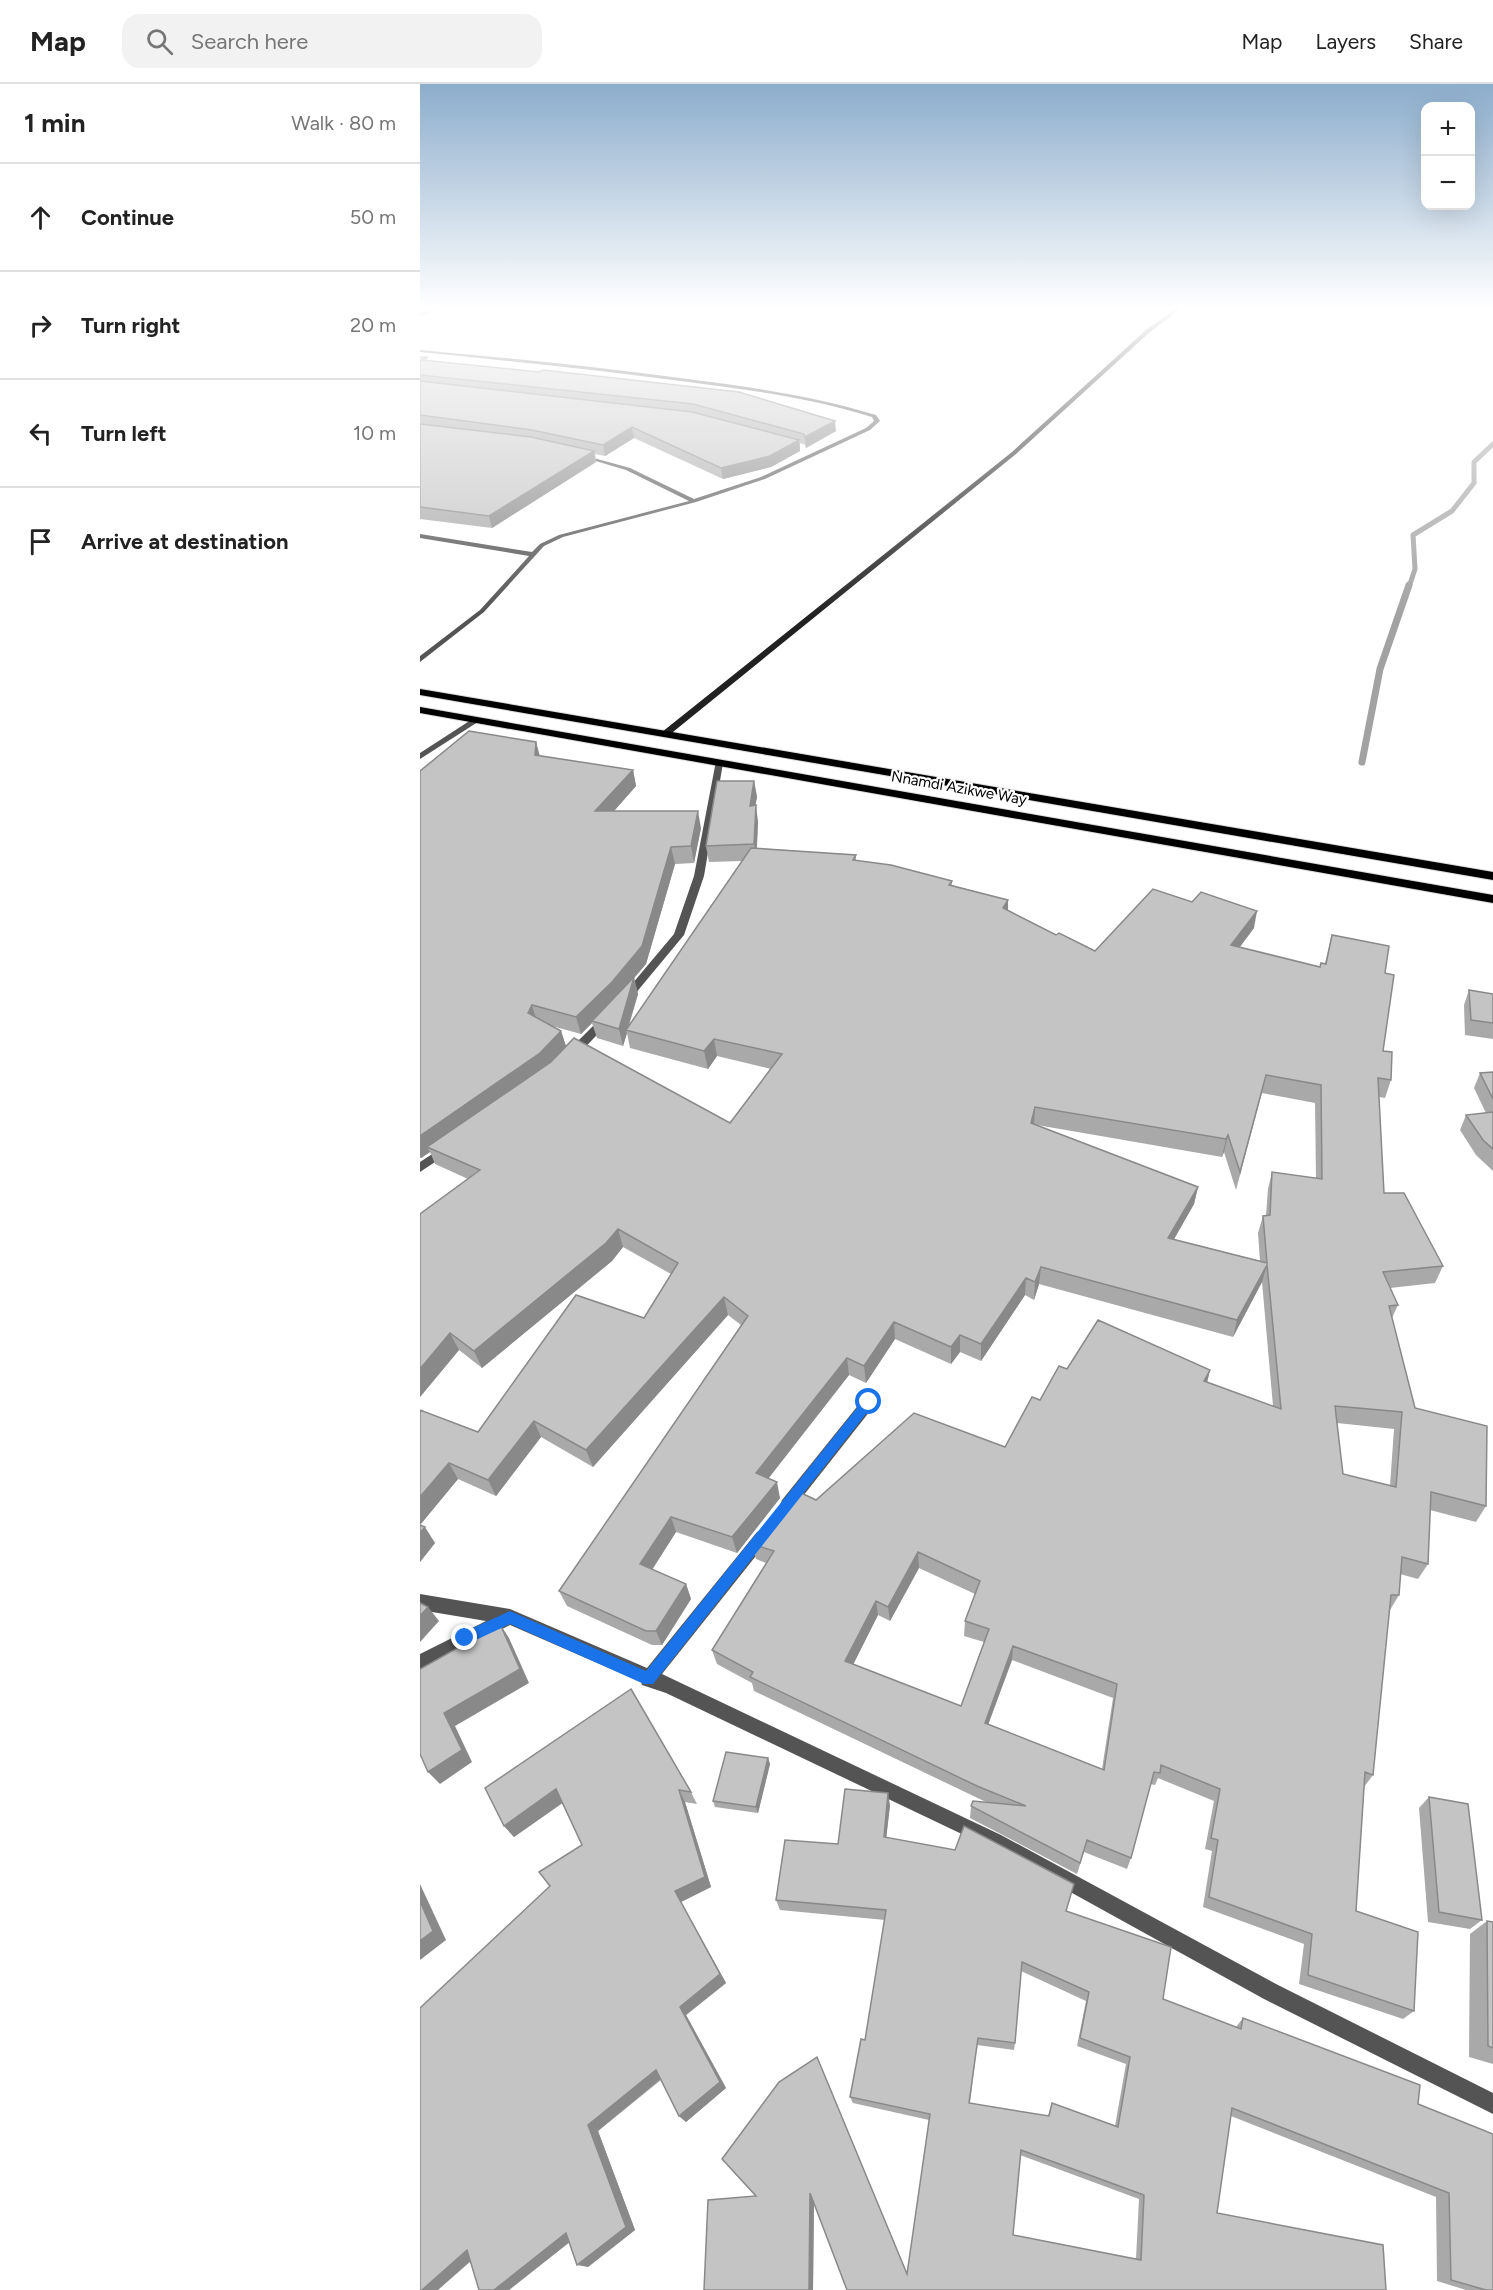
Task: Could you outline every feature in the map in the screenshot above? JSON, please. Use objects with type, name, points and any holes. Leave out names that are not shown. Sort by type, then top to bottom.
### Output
[{"type":"highway","name":"Nnamdi Azikwe Way","points":[[420,692],[1493,876]]},
{"type":"highway","name":"Nnamdi Azikwe Way","points":[[420,710],[1493,899]]},
{"type":"street","points":[[420,660],[482,611],[531,554],[542,545],[561,536],[694,501],[764,478],[868,429],[877,421],[874,416],[853,410]]},
{"type":"street","points":[[665,734],[1014,453],[1061,410]]},
{"type":"street","points":[[569,452],[628,469],[694,501]]},
{"type":"street","points":[[420,536],[531,554]]},
{"type":"street","points":[[420,757],[477,720]]},
{"type":"street","points":[[566,1059],[618,1007],[679,935],[699,876],[719,763]]},
{"type":"street","points":[[420,1168],[457,1141]]},
{"type":"street","points":[[648,1679],[869,1402]]},
{"type":"street","points":[[420,1602],[510,1617],[648,1679],[672,1687],[995,1841],[1271,1992],[1493,2104]]},
{"type":"street","points":[[420,1663],[510,1617]]},
{"type":"building","points":[[420,410],[674,410],[692,412],[799,440],[770,456],[721,468],[632,427],[603,445],[532,430],[420,415]]},
{"type":"building","points":[[715,410],[798,410],[835,421],[805,437],[804,434]]},
{"type":"building","points":[[420,424],[531,437],[594,451],[489,516],[420,507]]},
{"type":"building","points":[[469,731],[536,742],[535,755],[633,770],[595,811],[698,811],[691,846],[671,847],[642,946],[612,982],[576,1017],[532,1005],[528,1013],[561,1031],[540,1053],[420,1136],[420,771]]},
{"type":"building","points":[[717,781],[754,781],[750,806],[756,805],[754,844],[706,846]]},
{"type":"building","points":[[751,848],[856,855],[853,860],[891,865],[952,881],[949,885],[1008,900],[1003,908],[1056,935],[1059,933],[1095,951],[1153,889],[1192,902],[1201,892],[1257,911],[1231,945],[1320,967],[1321,963],[1326,964],[1332,935],[1389,946],[1385,973],[1394,975],[1383,1051],[1392,1052],[1391,1080],[1378,1078],[1384,1193],[1404,1193],[1443,1266],[1383,1272],[1398,1305],[1389,1306],[1415,1408],[1487,1426],[1486,1506],[1431,1492],[1428,1564],[1402,1557],[1399,1595],[1391,1595],[1373,1775],[1365,1772],[1356,1911],[1418,1932],[1414,2011],[1308,1975],[1312,1934],[1209,1897],[1218,1840],[1211,1838],[1220,1789],[1161,1765],[1160,1773],[1154,1772],[1131,1858],[1087,1840],[1080,1863],[971,1806],[973,1801],[1026,1806],[977,1786],[750,1677],[753,1672],[712,1650],[774,1551],[752,1544],[795,1490],[816,1500],[914,1413],[1005,1447],[1032,1397],[1040,1400],[1059,1366],[1067,1369],[1098,1320],[1210,1370],[1204,1381],[1281,1409],[1267,1265],[1237,1320],[1041,1267],[1035,1282],[1026,1278],[981,1344],[960,1335],[951,1347],[894,1322],[864,1366],[847,1358],[756,1473],[777,1482],[732,1537],[671,1517],[640,1564],[686,1584],[656,1631],[646,1631],[559,1591],[748,1316],[724,1297],[586,1450],[534,1421],[488,1480],[449,1463],[420,1497],[420,1410],[478,1432],[576,1295],[644,1318],[678,1263],[618,1229],[606,1243],[474,1351],[450,1333],[420,1369],[420,1214],[480,1170],[427,1147],[551,1062],[574,1038],[730,1123],[782,1054],[714,1039],[704,1051],[626,1030]],"holes":[[[1266,1075],[1321,1085],[1322,1179],[1272,1172],[1270,1215],[1263,1216],[1267,1263],[1168,1238],[1198,1187],[1031,1123],[1035,1107],[1226,1139],[1228,1135],[1240,1172]],[[1335,1406],[1402,1412],[1396,1487],[1343,1474]],[[918,1552],[980,1581],[965,1621],[989,1629],[961,1706],[845,1661],[876,1601],[888,1607]],[[1013,1646],[1117,1684],[1104,1770],[985,1723]]]},
{"type":"building","points":[[634,977],[619,1029],[592,1021]]},
{"type":"building","points":[[1469,990],[1493,994],[1493,1023],[1471,1020]]},
{"type":"building","points":[[1493,1072],[1493,1099],[1480,1073]]},
{"type":"building","points":[[1493,1112],[1493,1149],[1483,1140],[1466,1115]]},
{"type":"building","points":[[420,1603],[428,1607],[420,1616]]},
{"type":"building","points":[[500,1624],[520,1669],[444,1713],[462,1750],[428,1772],[420,1754],[420,1669]]},
{"type":"building","points":[[631,1689],[691,1792],[679,1790],[705,1877],[675,1891],[720,1974],[680,2007],[720,2082],[679,2116],[656,2070],[588,2125],[626,2227],[577,2265],[566,2233],[494,2290],[479,2290],[467,2250],[420,2290],[420,2008],[550,1886],[539,1872],[582,1845],[556,1789],[504,1826],[485,1788]]},
{"type":"building","points":[[726,1752],[768,1758],[756,1807],[713,1801]]},
{"type":"building","points":[[845,1789],[888,1793],[884,1837],[955,1850],[964,1826],[1074,1884],[1066,1911],[1171,1947],[1163,1999],[1241,2029],[1243,2018],[1420,2085],[1418,2104],[1493,2134],[1493,2290],[1451,2280],[1449,2193],[1232,2108],[1217,2213],[1383,2245],[1386,2290],[847,2290],[810,2193],[809,2290],[704,2290],[708,2200],[756,2196],[722,2159],[779,2082],[817,2057],[907,2274],[930,2114],[850,2097],[861,2039],[865,2040],[886,1910],[776,1900],[785,1840],[838,1844]],"holes":[[[1022,1962],[1089,1992],[1080,2038],[1130,2057],[1118,2127],[1052,2103],[1049,2116],[969,2103],[978,2038],[1015,2043]],[[1021,2150],[1144,2195],[1141,2260],[1013,2235]]]},
{"type":"building","points":[[1429,1797],[1468,1804],[1482,1920],[1439,1912]]},
{"type":"building","points":[[420,1901],[433,1931],[420,1941]]},
{"type":"building","points":[[1487,1921],[1493,1922],[1493,2048],[1488,2046]]},
{"type":"waterway","points":[[1409,587],[1415,569],[1413,535],[1452,511],[1474,483],[1474,462],[1493,444]]},
{"type":"waterway","points":[[1362,762],[1380,669],[1409,585]]},
{"type":"route","points":[[465,1638],[510,1617],[648,1679],[869,1402]]}]
